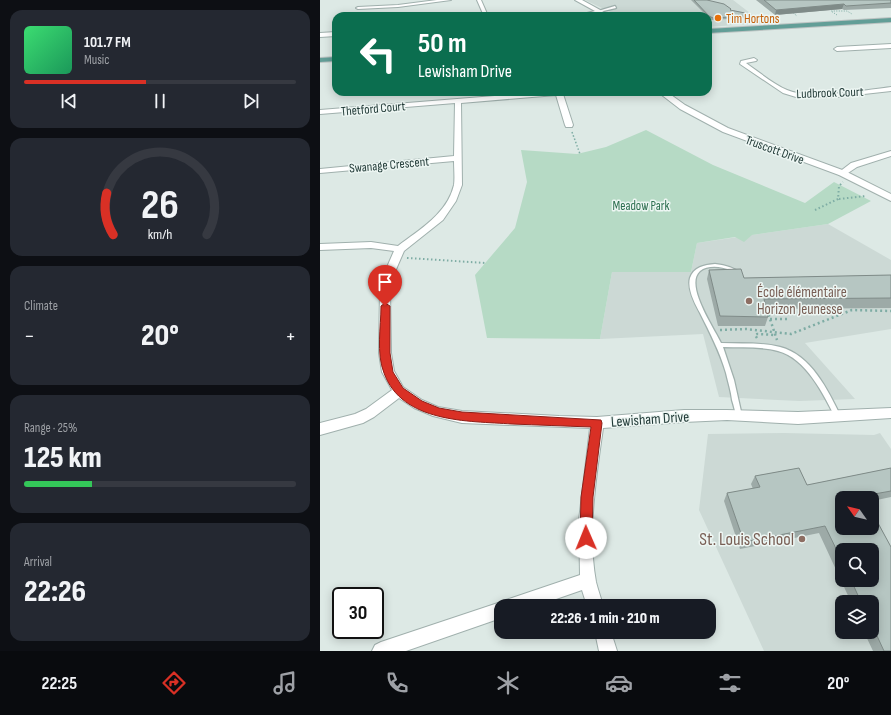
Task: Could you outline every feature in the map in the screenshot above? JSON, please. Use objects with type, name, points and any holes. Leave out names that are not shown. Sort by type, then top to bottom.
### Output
[{"type":"main road","points":[[712,31],[891,20]]},
{"type":"main road","points":[[712,35],[775,30],[781,27]]},
{"type":"main road","points":[[320,60],[332,59]]},
{"type":"street","points":[[362,0],[357,10],[449,0]]},
{"type":"street","points":[[479,0],[484,12]]},
{"type":"street","points":[[580,0],[599,11]]},
{"type":"street","points":[[595,12],[599,11]]},
{"type":"street","points":[[320,35],[332,34]]},
{"type":"street","points":[[837,49],[891,46]]},
{"type":"street","name":"Ludbrook Court","points":[[754,60],[743,62],[743,64],[785,92],[791,94],[809,96],[891,89]]},
{"type":"street","name":"Thetford Court","points":[[320,112],[521,96]]},
{"type":"street","points":[[560,96],[569,125]]},
{"type":"street","name":"Truscott Drive","points":[[667,96],[704,120],[753,141],[846,175],[891,198]]},
{"type":"street","name":"Lewisham Drive","points":[[458,101],[458,185],[452,201],[440,218],[398,253],[389,274],[386,290],[385,353],[388,372],[399,391],[418,404],[438,412],[456,416],[597,423],[684,416],[798,418],[891,413]]},
{"type":"street","points":[[846,175],[854,165],[891,153]]},
{"type":"street","name":"Swanage Crescent","points":[[320,171],[457,158]]},
{"type":"street","points":[[320,247],[371,245],[398,253]]},
{"type":"street","points":[[320,429],[358,419],[370,413],[399,391]]},
{"type":"street","points":[[593,599],[588,580],[585,524],[586,503],[597,423]]},
{"type":"street","points":[[532,599],[588,580]]},
{"type":"street","points":[[381,651],[494,612]]},
{"type":"street","points":[[605,639],[608,651]]},
{"type":"lane","points":[[599,11],[615,7]]},
{"type":"lane","points":[[739,416],[732,383],[719,345],[702,314],[693,288],[693,276],[698,270],[712,264],[723,265],[733,269],[740,275]]},
{"type":"lane","points":[[719,345],[779,349],[796,357],[805,364],[831,403],[838,417]]},
{"type":"path","points":[[794,10],[790,11],[796,16]]},
{"type":"path","points":[[839,16],[831,11],[847,11],[854,15]]},
{"type":"path","points":[[569,125],[580,154]]},
{"type":"path","points":[[838,199],[839,186],[846,175]]},
{"type":"path","points":[[815,210],[818,207],[832,203],[838,199],[882,193]]},
{"type":"path","points":[[398,253],[486,263]]},
{"type":"path","points":[[767,310],[779,349]]},
{"type":"path","points":[[758,339],[755,335],[757,334],[791,334],[852,310],[891,311]]},
{"type":"path","points":[[770,319],[787,319]]},
{"type":"path","points":[[711,330],[746,329],[775,334]]},
{"type":"path","points":[[770,339],[776,340]]},
{"type":"shaded area","points":[[585,0],[733,0],[763,23],[712,27],[712,12],[610,12]]},
{"type":"shaded area","name":"École élémentaire Horizon Jeunesse","points":[[828,224],[891,260],[891,329],[805,343],[855,399],[799,401],[719,397],[703,334],[600,339],[612,272],[691,272],[697,243]]},
{"type":"shaded area","name":"St. Louis School","points":[[784,433],[874,435],[880,433],[891,449],[891,651],[764,651],[699,510],[708,434]]},
{"type":"green space","name":"Meadow Park","points":[[646,130],[713,165],[805,203],[834,182],[871,201],[828,224],[752,235],[744,242],[735,237],[697,243],[691,272],[612,272],[600,339],[487,338],[475,275],[515,228],[527,182],[521,150],[577,154],[606,147]]},
{"type":"building","points":[[694,0],[707,0],[724,4],[731,9],[730,10],[745,13],[745,16],[713,18],[712,12],[705,12]]},
{"type":"building","points":[[764,0],[891,0],[891,3],[846,6],[844,4],[776,10]]},
{"type":"building","points":[[741,269],[744,278],[891,275],[891,298],[764,299],[768,317],[720,316],[709,270]]},
{"type":"building","points":[[799,468],[807,485],[891,468],[891,491],[879,493],[879,491],[835,491],[835,535],[879,535],[879,525],[891,547],[891,651],[884,651],[878,639],[879,595],[858,595],[854,587],[879,587],[879,543],[835,543],[835,547],[825,526],[744,542],[727,493],[760,487],[755,476]]},
{"type":"place","name":"Tim Hortons","points":[[718,18]]},
{"type":"place","name":"École élémentaire Horizon Jeunesse","points":[[749,301]]},
{"type":"place","name":"St. Louis School","points":[[802,539]]},
{"type":"route","points":[[385,306],[385,353],[388,372],[399,391],[418,404],[438,412],[462,417],[597,423],[587,497],[585,524],[586,538]]}]
